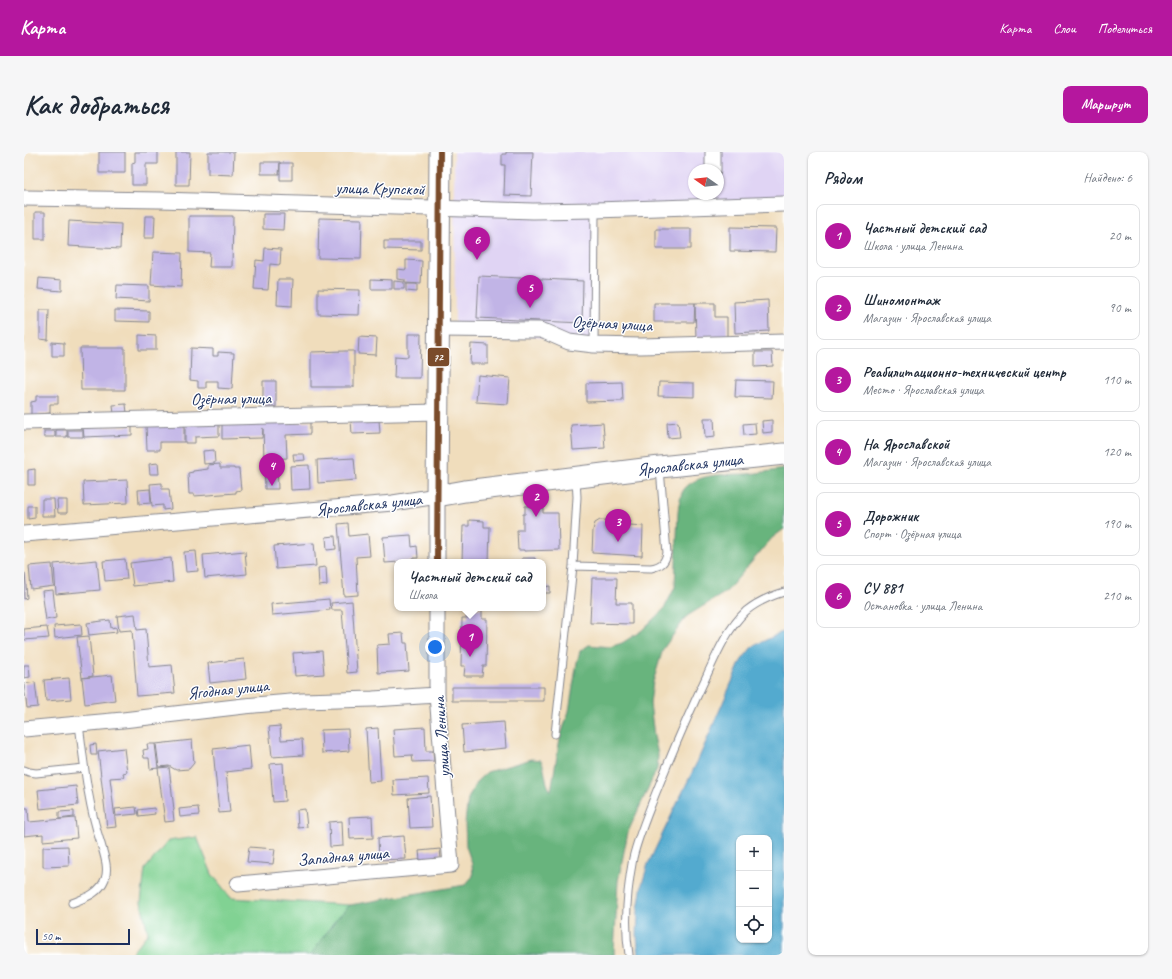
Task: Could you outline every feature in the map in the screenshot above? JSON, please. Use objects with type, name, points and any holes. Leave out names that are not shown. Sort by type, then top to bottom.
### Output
[{"type":"main road","points":[[437,496],[440,152]]},
{"type":"main road","name":"Ярославская улица","points":[[437,496],[465,490],[784,454]]},
{"type":"street","points":[[713,164],[714,152]]},
{"type":"street","name":"улица Крупской","points":[[24,198],[160,200],[533,211],[595,210],[712,200],[784,204]]},
{"type":"street","name":"Озёрная улица","points":[[439,329],[540,330],[569,342],[641,346],[784,342]]},
{"type":"street","name":"Озёрная улица","points":[[24,422],[438,412]]},
{"type":"street","points":[[437,496],[437,559]]},
{"type":"street","name":"Ярославская улица","points":[[24,534],[393,503],[437,496]]},
{"type":"street","name":"улица Ленина","points":[[436,611],[438,695],[451,865]]},
{"type":"street","name":"Ягодная улица","points":[[24,729],[302,701],[438,695]]},
{"type":"street","name":"Западная улица","points":[[238,884],[451,865]]},
{"type":"lane","points":[[594,344],[595,210]]},
{"type":"lane","points":[[572,566],[651,568],[658,567],[663,564],[667,553],[660,467]]},
{"type":"lane","points":[[555,734],[572,566],[577,497],[576,477]]},
{"type":"lane","points":[[629,955],[626,940],[628,887],[634,857],[642,829],[671,754],[720,648],[732,628],[746,611],[770,596],[784,592]]},
{"type":"lane","points":[[72,903],[95,893],[101,887],[107,871],[92,814],[84,768],[79,724]]},
{"type":"lane","points":[[24,770],[36,773],[84,768]]},
{"type":"shaded area","points":[[454,152],[784,152],[784,205],[595,210],[594,345],[563,340],[455,329]]},
{"type":"green space","points":[[784,469],[784,529],[772,538],[726,592],[687,616],[663,649],[653,682],[650,703],[658,755],[657,769],[628,832],[618,881],[615,955],[311,955],[336,919],[350,905],[465,885],[473,876],[472,864],[466,846],[465,822],[468,799],[476,782],[487,772],[532,759],[541,760],[547,784],[551,791],[560,738],[569,711],[580,651],[589,645],[610,647],[622,643],[641,631],[664,609],[675,587],[678,512],[679,502],[683,490],[691,483],[699,479],[714,475],[752,474]]},
{"type":"green space","points":[[197,837],[212,874],[231,898],[350,905],[336,919],[311,955],[130,955],[148,933],[141,902],[145,869],[168,841]]},
{"type":"water","points":[[784,632],[784,955],[639,955],[637,937],[638,910],[642,884],[648,864],[698,760],[741,661],[752,647]]},
{"type":"building","points":[[99,152],[125,152],[125,173],[99,173]]},
{"type":"building","points":[[135,152],[158,152],[158,164],[146,164],[146,185],[132,185],[132,163],[135,162]]},
{"type":"building","points":[[176,152],[190,152],[189,185],[176,185]]},
{"type":"building","points":[[208,152],[234,152],[233,175],[208,174]]},
{"type":"building","points":[[506,152],[533,152],[531,196],[504,195],[505,165],[502,165],[502,154],[506,154]]},
{"type":"building","points":[[261,162],[280,162],[279,174],[261,174]]},
{"type":"building","points":[[280,163],[292,163],[292,180],[280,180]]},
{"type":"building","points":[[35,212],[45,212],[45,239],[35,239]]},
{"type":"building","points":[[263,214],[284,214],[283,230],[263,229]]},
{"type":"building","points":[[145,216],[155,216],[154,238],[144,238]]},
{"type":"building","points":[[189,216],[233,216],[232,267],[209,267],[210,253],[189,252]]},
{"type":"building","points":[[319,218],[362,219],[361,259],[318,258]]},
{"type":"building","points":[[69,221],[121,224],[120,249],[68,246]]},
{"type":"building","points":[[730,227],[776,228],[775,252],[730,251]]},
{"type":"building","points":[[656,229],[691,229],[691,249],[656,249]]},
{"type":"building","points":[[384,241],[421,241],[421,250],[384,249]]},
{"type":"building","points":[[265,248],[281,249],[280,265],[270,264],[268,290],[254,289],[256,260],[264,261]]},
{"type":"building","points":[[153,252],[182,253],[181,287],[151,285]]},
{"type":"building","points":[[406,260],[422,261],[421,284],[405,283],[405,280],[397,279],[397,269],[406,270]]},
{"type":"building","points":[[479,276],[583,281],[582,323],[477,318]]},
{"type":"building","points":[[39,278],[62,280],[62,291],[38,289]]},
{"type":"building","points":[[278,279],[293,279],[292,306],[277,305]]},
{"type":"building","points":[[371,279],[392,280],[392,289],[371,289]]},
{"type":"building","points":[[394,281],[404,282],[404,289],[394,289]]},
{"type":"building","points":[[406,284],[417,284],[417,292],[406,291]]},
{"type":"building","points":[[117,285],[149,286],[149,301],[116,299]]},
{"type":"building","points":[[318,289],[360,290],[359,315],[318,314]]},
{"type":"building","points":[[768,300],[769,331],[735,333],[734,302]]},
{"type":"building","points":[[654,303],[695,303],[694,322],[654,322]]},
{"type":"building","points":[[695,303],[715,303],[715,317],[727,317],[727,337],[696,338]]},
{"type":"building","points":[[40,310],[49,310],[48,340],[40,339]]},
{"type":"building","points":[[115,310],[149,311],[149,322],[115,321]]},
{"type":"building","points":[[408,334],[421,334],[420,378],[394,378],[395,356],[408,357]]},
{"type":"building","points":[[139,335],[156,336],[156,350],[139,350]]},
{"type":"building","points":[[359,337],[377,338],[376,355],[358,354]]},
{"type":"building","points":[[52,342],[64,343],[64,356],[52,356]]},
{"type":"building","points":[[471,344],[488,345],[488,364],[470,364]]},
{"type":"building","points":[[80,348],[125,348],[125,390],[81,390]]},
{"type":"building","points":[[191,348],[213,349],[213,356],[218,356],[218,352],[234,353],[232,389],[218,388],[218,381],[206,381],[206,388],[198,388],[198,381],[190,380]]},
{"type":"building","points":[[354,351],[354,387],[311,387],[311,352]]},
{"type":"building","points":[[755,352],[772,352],[773,366],[755,367]]},
{"type":"building","points":[[478,375],[510,378],[508,404],[476,402]]},
{"type":"building","points":[[736,380],[773,381],[772,398],[735,397]]},
{"type":"building","points":[[263,381],[276,381],[276,407],[263,407]]},
{"type":"building","points":[[622,382],[623,401],[586,402],[586,383]]},
{"type":"building","points":[[659,382],[694,383],[694,397],[658,396]]},
{"type":"building","points":[[36,396],[58,396],[58,404],[50,404],[50,413],[31,416],[31,402],[36,401]]},
{"type":"building","points":[[126,404],[127,413],[114,414],[113,405]]},
{"type":"building","points":[[704,418],[714,418],[715,437],[705,438]]},
{"type":"building","points":[[351,420],[379,420],[380,433],[352,434]]},
{"type":"building","points":[[772,420],[772,432],[763,433],[762,421]]},
{"type":"building","points":[[310,422],[310,434],[286,435],[287,458],[277,459],[278,489],[265,489],[263,428],[262,438],[222,439],[222,424]]},
{"type":"building","points":[[678,422],[680,437],[668,438],[667,423]]},
{"type":"building","points":[[185,423],[219,423],[219,436],[195,437],[195,443],[185,443]]},
{"type":"building","points":[[603,423],[605,448],[573,450],[571,425]]},
{"type":"building","points":[[755,423],[756,434],[744,435],[743,424]]},
{"type":"building","points":[[184,424],[184,442],[160,442],[160,450],[147,450],[146,425]]},
{"type":"building","points":[[132,426],[132,435],[84,437],[83,428]]},
{"type":"building","points":[[56,430],[67,430],[67,437],[56,437]]},
{"type":"building","points":[[68,430],[83,430],[83,437],[68,437]]},
{"type":"building","points":[[44,431],[55,431],[55,437],[44,437]]},
{"type":"building","points":[[214,450],[215,463],[204,464],[203,451]]},
{"type":"building","points":[[293,454],[304,454],[305,460],[294,461]]},
{"type":"building","points":[[354,458],[356,480],[318,483],[317,460]]},
{"type":"building","points":[[158,463],[159,474],[150,474],[149,464]]},
{"type":"building","points":[[220,464],[220,468],[239,469],[241,490],[236,491],[236,493],[194,496],[194,494],[189,494],[188,473],[208,469],[208,465]]},
{"type":"building","points":[[309,465],[310,489],[291,490],[290,466]]},
{"type":"building","points":[[35,469],[35,485],[28,485],[28,470]]},
{"type":"building","points":[[127,480],[128,503],[84,505],[83,482]]},
{"type":"building","points":[[162,483],[162,489],[169,489],[171,509],[163,510],[163,505],[152,506],[150,484]]},
{"type":"building","points":[[150,489],[151,503],[139,504],[138,490]]},
{"type":"building","points":[[42,499],[54,499],[55,516],[42,516]]},
{"type":"building","points":[[57,500],[67,500],[67,513],[58,513]]},
{"type":"building","points":[[28,506],[35,506],[35,518],[28,519]]},
{"type":"building","points":[[525,506],[543,506],[543,513],[558,513],[559,550],[518,550],[517,530],[523,530],[523,514],[525,514]]},
{"type":"building","points":[[469,520],[484,521],[484,527],[490,527],[489,559],[462,559],[463,526],[469,526]]},
{"type":"building","points":[[600,520],[631,521],[630,525],[643,526],[642,556],[592,553],[593,530],[595,523]]},
{"type":"building","points":[[348,523],[349,536],[368,534],[370,556],[356,557],[358,595],[344,596],[338,524]]},
{"type":"building","points":[[411,535],[412,547],[417,546],[418,558],[394,559],[394,562],[385,563],[383,537]]},
{"type":"building","points":[[335,536],[336,549],[327,550],[326,537]]},
{"type":"building","points":[[314,543],[316,566],[276,569],[274,546]]},
{"type":"building","points":[[196,551],[198,571],[186,572],[184,552]]},
{"type":"building","points":[[245,551],[247,574],[205,578],[203,555]]},
{"type":"building","points":[[171,558],[173,582],[133,586],[130,563]]},
{"type":"building","points":[[522,558],[535,558],[535,559]]},
{"type":"building","points":[[125,559],[127,579],[105,581],[103,561]]},
{"type":"building","points":[[97,560],[100,590],[56,594],[54,564]]},
{"type":"building","points":[[52,564],[54,586],[31,589],[29,566]]},
{"type":"building","points":[[326,567],[327,585],[319,586],[318,568]]},
{"type":"building","points":[[24,573],[27,598],[24,599]]},
{"type":"building","points":[[592,578],[617,578],[616,603],[632,603],[632,624],[590,623]]},
{"type":"building","points":[[550,586],[550,593],[546,593],[546,587]]},
{"type":"building","points":[[53,590],[56,618],[46,620],[42,591]]},
{"type":"building","points":[[329,599],[330,610],[272,615],[271,604]]},
{"type":"building","points":[[352,601],[357,672],[347,673],[342,610],[332,610],[331,603]]},
{"type":"building","points":[[468,611],[482,611],[482,619],[487,619],[486,666],[483,666],[482,676],[464,676],[465,666],[461,666],[462,618],[468,618]]},
{"type":"building","points":[[135,614],[137,630],[146,629],[149,667],[172,665],[175,693],[137,696],[132,630],[119,631],[117,616]]},
{"type":"building","points":[[110,620],[111,628],[116,627],[117,632],[89,635],[87,623]]},
{"type":"building","points":[[81,624],[82,635],[55,638],[54,626]]},
{"type":"building","points":[[47,627],[49,638],[24,640],[24,629]]},
{"type":"building","points":[[403,633],[404,643],[407,643],[409,671],[378,673],[377,645],[390,644],[389,634]]},
{"type":"building","points":[[89,636],[93,676],[82,678],[77,637]]},
{"type":"building","points":[[322,651],[324,674],[295,676],[293,653]]},
{"type":"building","points":[[244,659],[246,679],[210,683],[208,663]]},
{"type":"building","points":[[24,665],[29,665],[30,677],[24,678]]},
{"type":"building","points":[[112,675],[115,700],[85,704],[82,678]]},
{"type":"building","points":[[69,678],[71,699],[46,701],[44,680]]},
{"type":"building","points":[[35,682],[38,707],[27,708],[24,684]]},
{"type":"building","points":[[452,687],[544,687],[544,701],[452,701]]},
{"type":"building","points":[[504,722],[506,748],[464,752],[462,725]]},
{"type":"building","points":[[280,726],[281,740],[302,739],[303,755],[272,757],[269,727]]},
{"type":"building","points":[[425,727],[426,751],[433,751],[434,761],[413,762],[412,755],[395,756],[393,729]]},
{"type":"building","points":[[378,728],[381,781],[369,782],[366,729]]},
{"type":"building","points":[[348,729],[349,751],[322,753],[321,730]]},
{"type":"building","points":[[192,740],[194,763],[189,769],[176,770],[169,766],[159,767],[156,744]]},
{"type":"building","points":[[96,744],[97,755],[91,755],[90,745]]},
{"type":"building","points":[[147,744],[155,744],[158,768],[150,769],[149,758],[144,758],[143,750],[148,749]]},
{"type":"building","points":[[249,745],[251,769],[226,772],[230,812],[219,813],[213,749]]},
{"type":"building","points":[[124,748],[127,772],[123,773],[124,777],[110,778],[116,827],[107,828],[98,751]]},
{"type":"building","points":[[283,763],[285,801],[273,802],[270,764]]},
{"type":"building","points":[[169,767],[174,821],[165,822],[158,768]]},
{"type":"building","points":[[428,778],[429,793],[394,795],[393,780]]},
{"type":"building","points":[[76,786],[78,805],[40,809],[38,790]]},
{"type":"building","points":[[430,796],[432,827],[410,828],[408,798]]},
{"type":"building","points":[[136,807],[137,814],[116,816],[115,809]]},
{"type":"building","points":[[198,807],[199,815],[180,817],[179,809]]},
{"type":"building","points":[[24,808],[28,808],[29,822],[75,818],[77,838],[43,841],[43,834],[24,836]]},
{"type":"building","points":[[154,808],[155,814],[139,816],[138,810]]},
{"type":"building","points":[[305,809],[307,827],[298,828],[297,810]]},
{"type":"building","points":[[74,811],[74,817],[59,819],[59,812]]},
{"type":"building","points":[[372,816],[373,838],[350,839],[349,817]]},
{"type":"building","points":[[342,821],[343,846],[330,847],[329,822]]},
{"type":"building","points":[[404,836],[406,859],[379,860],[378,838]]},
{"type":"building","points":[[68,846],[69,866],[43,867],[43,847]]},
{"type":"building","points":[[249,847],[275,849],[273,864],[247,862]]},
{"type":"building","points":[[440,849],[441,859],[420,860],[419,851]]},
{"type":"transit line","name":"72","points":[[437,559],[440,152]]},
{"type":"place","name":"СУ 881","points":[[477,260]]},
{"type":"place","name":"Дорожник","points":[[530,308]]},
{"type":"place","name":"На Ярославской","points":[[272,486]]},
{"type":"place","name":"Шиномонтаж","points":[[536,517]]},
{"type":"place","name":"Реабилитационно-технический центр","points":[[618,542]]},
{"type":"place","name":"Частный детский сад","points":[[470,657]]}]
